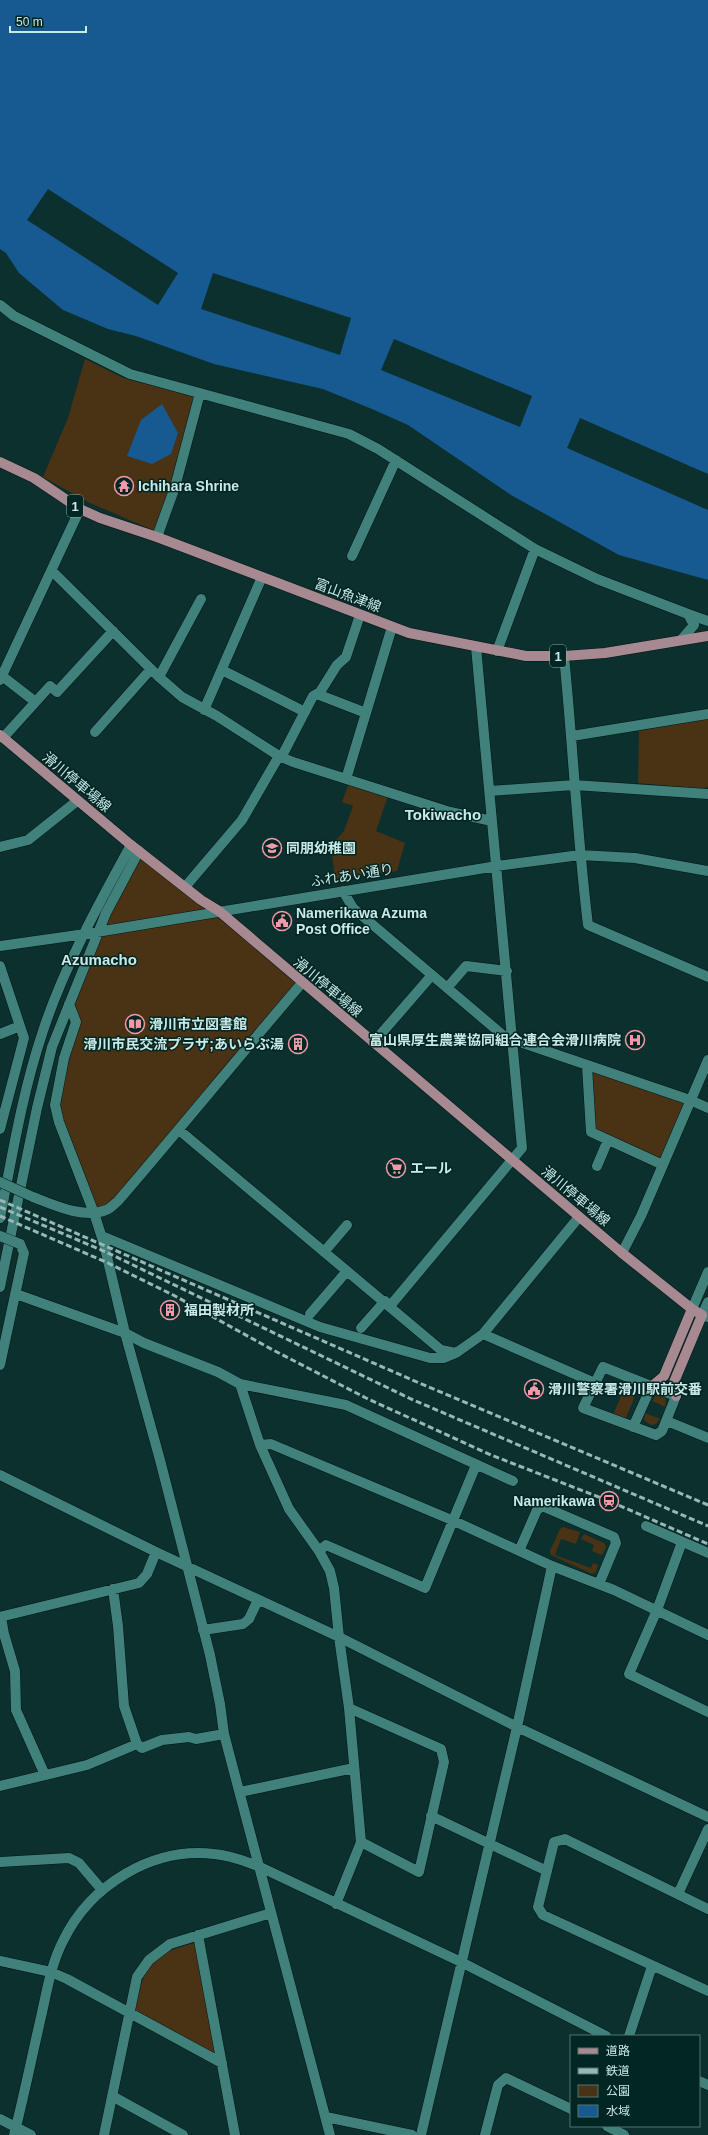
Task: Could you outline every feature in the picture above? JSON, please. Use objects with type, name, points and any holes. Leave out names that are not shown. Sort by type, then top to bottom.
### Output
[{"type":"main road","name":"富山魚津線","points":[[0,462],[34,478],[80,509],[409,633],[526,656],[564,656],[605,653],[708,636]]},
{"type":"main road","name":"滑川停車場線","points":[[2,736],[77,801],[135,848],[219,911],[622,1253],[692,1309],[705,1316]]},
{"type":"main road","points":[[651,1387],[664,1376],[692,1309]]},
{"type":"main road","points":[[676,1396],[674,1382],[705,1316]]},
{"type":"street","points":[[0,305],[14,316],[130,374],[349,434],[396,460],[535,549],[597,578],[708,621]]},
{"type":"street","points":[[157,537],[175,488],[200,393]]},
{"type":"street","points":[[352,556],[396,460]]},
{"type":"street","points":[[32,700],[1,678],[80,509]]},
{"type":"street","points":[[497,651],[535,549]]},
{"type":"street","points":[[52,571],[159,677],[182,696],[279,756],[450,812],[492,821]]},
{"type":"street","points":[[204,710],[262,577]]},
{"type":"street","points":[[159,677],[201,599]]},
{"type":"street","points":[[681,640],[694,625],[688,614]]},
{"type":"street","points":[[185,887],[242,820],[279,756],[283,754],[313,696],[317,694],[336,665],[346,658],[360,615]]},
{"type":"street","points":[[346,779],[392,627]]},
{"type":"street","points":[[2,736],[50,686],[57,692],[113,631]]},
{"type":"street","points":[[361,1328],[387,1304],[522,1148],[507,971],[476,647]]},
{"type":"street","points":[[564,656],[572,736],[574,785],[580,855],[588,925],[708,977]]},
{"type":"street","points":[[95,732],[151,669]]},
{"type":"street","points":[[222,670],[305,712]]},
{"type":"street","points":[[317,694],[366,713]]},
{"type":"street","points":[[572,736],[708,714]]},
{"type":"street","points":[[490,791],[574,785],[708,794]]},
{"type":"street","points":[[0,848],[28,840],[77,801]]},
{"type":"street","points":[[0,1287],[37,1108],[52,1047],[111,902],[135,848]]},
{"type":"street","points":[[0,1218],[22,1104],[42,1035],[57,995],[85,934],[135,848]]},
{"type":"street","name":"ふれあい通り","points":[[0,946],[100,932],[219,911],[497,866],[580,855],[635,858],[708,871]]},
{"type":"street","points":[[343,891],[353,908],[505,1037],[513,1038],[587,1066],[690,1100],[708,1108]]},
{"type":"street","points":[[0,966],[24,1038],[0,1129]]},
{"type":"street","points":[[447,988],[466,966],[507,971]]},
{"type":"street","points":[[373,1043],[432,975]]},
{"type":"street","points":[[0,1182],[64,1209],[94,1214],[107,1210],[118,1201],[179,1130],[226,1070],[302,983]]},
{"type":"street","points":[[69,1004],[76,1022],[64,1058],[56,1104],[58,1122],[102,1236],[125,1334],[160,1460],[203,1630],[220,1704],[224,1734],[330,2135]]},
{"type":"street","points":[[0,1034],[20,1026]]},
{"type":"street","points":[[622,1253],[642,1216],[708,1060]]},
{"type":"street","points":[[587,1066],[591,1132],[663,1165]]},
{"type":"street","points":[[179,1130],[441,1350],[456,1353]]},
{"type":"street","points":[[597,1166],[608,1140]]},
{"type":"street","points":[[102,1236],[320,1327],[430,1358],[444,1358],[456,1353],[483,1334],[579,1217]]},
{"type":"street","points":[[324,1252],[347,1225]]},
{"type":"street","points":[[0,1236],[20,1244],[24,1253],[0,1365]]},
{"type":"street","points":[[310,1314],[348,1271]]},
{"type":"street","points":[[692,1309],[708,1272]]},
{"type":"street","points":[[16,1294],[125,1334],[218,1372],[240,1384],[346,1405],[513,1481]]},
{"type":"street","points":[[705,1316],[708,1302]]},
{"type":"street","points":[[483,1334],[595,1383]]},
{"type":"street","points":[[603,1367],[676,1396],[662,1431],[656,1435],[583,1408],[595,1383],[603,1367]]},
{"type":"street","points":[[240,1384],[260,1445],[289,1509],[319,1551],[330,1571],[334,1588],[349,1708],[361,1842],[336,1904]]},
{"type":"street","points":[[633,1427],[651,1387]]},
{"type":"street","points":[[667,1421],[708,1438]]},
{"type":"street","points":[[260,1445],[271,1444],[454,1521],[552,1566],[599,1584],[657,1610],[708,1635]]},
{"type":"street","points":[[319,1551],[326,1545],[425,1588],[476,1465]]},
{"type":"street","points":[[0,1475],[187,1567],[339,1637],[517,1727],[708,1817]]},
{"type":"street","points":[[519,1551],[537,1510],[542,1506],[614,1537],[616,1543],[599,1584]]},
{"type":"street","points":[[646,1526],[708,1553]]},
{"type":"street","points":[[682,1542],[657,1610],[629,1674],[708,1712]]},
{"type":"street","points":[[45,1775],[16,1710],[15,1671],[0,1617],[139,1583],[147,1574],[156,1552]]},
{"type":"street","points":[[421,2135],[517,1727],[552,1566]]},
{"type":"street","points":[[113,1589],[118,1626],[124,1706],[137,1744],[142,1748],[162,1740],[189,1737],[196,1739],[224,1734]]},
{"type":"street","points":[[203,1630],[243,1624],[249,1619],[258,1600]]},
{"type":"street","points":[[349,1708],[441,1749],[444,1762],[419,1872],[361,1842]]},
{"type":"street","points":[[0,1786],[87,1765],[137,1744]]},
{"type":"street","points":[[240,1792],[354,1768]]},
{"type":"street","points":[[431,1816],[547,1871]]},
{"type":"street","points":[[678,1894],[708,1829]]},
{"type":"street","points":[[708,1909],[565,1839],[554,1842],[538,1907],[543,1915],[708,1991]]},
{"type":"street","points":[[15,2131],[51,1972],[62,1941],[90,1901],[111,1882],[150,1862],[174,1856],[213,1854],[233,1857],[258,1866],[461,1962],[604,2035]]},
{"type":"street","points":[[0,1862],[68,1858],[79,1863],[102,1890]]},
{"type":"street","points":[[104,2135],[128,2013],[137,1977],[149,1960],[170,1944],[271,1913]]},
{"type":"street","points":[[198,1935],[235,2135]]},
{"type":"street","points":[[0,1961],[51,1972],[67,1979],[222,2063]]},
{"type":"street","points":[[629,2035],[652,1966]]},
{"type":"street","points":[[485,2135],[498,2085],[506,2078],[570,2109]]},
{"type":"street","points":[[112,2096],[183,2135]]},
{"type":"street","points":[[326,2117],[412,2135]]},
{"type":"street","points":[[0,2119],[15,2131],[31,2135]]},
{"type":"street","points":[[609,2127],[624,2135]]},
{"type":"green space","points":[[85,359],[123,378],[195,397],[171,487],[155,531],[88,502],[43,477],[68,418]]},
{"type":"green space","points":[[708,718],[708,786],[704,789],[638,783],[639,731]]},
{"type":"green space","points":[[349,783],[388,796],[376,831],[405,843],[397,871],[335,879],[332,854],[336,840],[344,831],[353,806],[342,802]]},
{"type":"green space","points":[[139,851],[302,983],[118,1201],[94,1213],[59,1122],[64,1058],[76,1022],[69,1004]]},
{"type":"green space","points":[[587,1066],[690,1100],[664,1163],[593,1132]]},
{"type":"green space","points":[[627,1382],[635,1387],[637,1391],[626,1418],[613,1415]]},
{"type":"green space","points":[[656,1395],[666,1398],[665,1407],[652,1401]]},
{"type":"green space","points":[[645,1413],[660,1419],[656,1424],[651,1425],[644,1420]]},
{"type":"green space","points":[[563,1527],[580,1532],[576,1544],[561,1539],[555,1555],[591,1568],[593,1563],[598,1565],[596,1572],[592,1574],[551,1555],[550,1551],[560,1529]]},
{"type":"green space","points":[[584,1534],[604,1543],[606,1547],[602,1555],[592,1551],[594,1545],[581,1539]]},
{"type":"green space","points":[[195,1943],[215,2054],[135,2010],[142,1983],[152,1964],[168,1952]]},
{"type":"water","points":[[0,0],[708,0],[708,580],[619,555],[511,495],[408,425],[372,409],[323,389],[214,364],[136,336],[108,329],[63,310],[19,273],[6,253],[0,249]]},
{"type":"water","points":[[162,404],[178,433],[171,454],[152,464],[127,456],[141,420]]},
{"type":"pier","points":[[48,189],[178,273],[158,305],[27,220]]},
{"type":"pier","points":[[213,273],[351,318],[340,355],[201,309]]},
{"type":"pier","points":[[394,339],[532,396],[520,427],[381,370]]},
{"type":"pier","points":[[580,418],[708,474],[708,510],[567,448]]},
{"type":"railway","points":[[0,1200],[417,1382],[708,1505]]},
{"type":"railway","points":[[0,1207],[106,1252],[411,1399],[708,1526]]},
{"type":"railway","points":[[0,1216],[108,1263],[175,1296],[273,1350],[366,1398],[491,1455],[609,1501],[708,1544]]},
{"type":"place","name":"Ichihara Shrine","points":[[124,486]]},
{"type":"place","name":"同朋幼稚園","points":[[272,848]]},
{"type":"place","name":"Namerikawa Azuma Post Office","points":[[282,921]]},
{"type":"place","name":"滑川市立図書館","points":[[135,1024]]},
{"type":"place","name":"富山県厚生農業協同組合連合会滑川病院","points":[[635,1040]]},
{"type":"place","name":"滑川市民交流プラザ;あいらぶ湯","points":[[298,1044]]},
{"type":"place","name":"エール","points":[[396,1168]]},
{"type":"place","name":"福田製材所","points":[[170,1310]]},
{"type":"place","name":"滑川警察署滑川駅前交番","points":[[534,1389]]},
{"type":"place","name":"Namerikawa","points":[[609,1501]]},
{"type":"district","name":"Tokiwacho","points":[[443,815]]},
{"type":"district","name":"Azumacho","points":[[99,960]]}]
